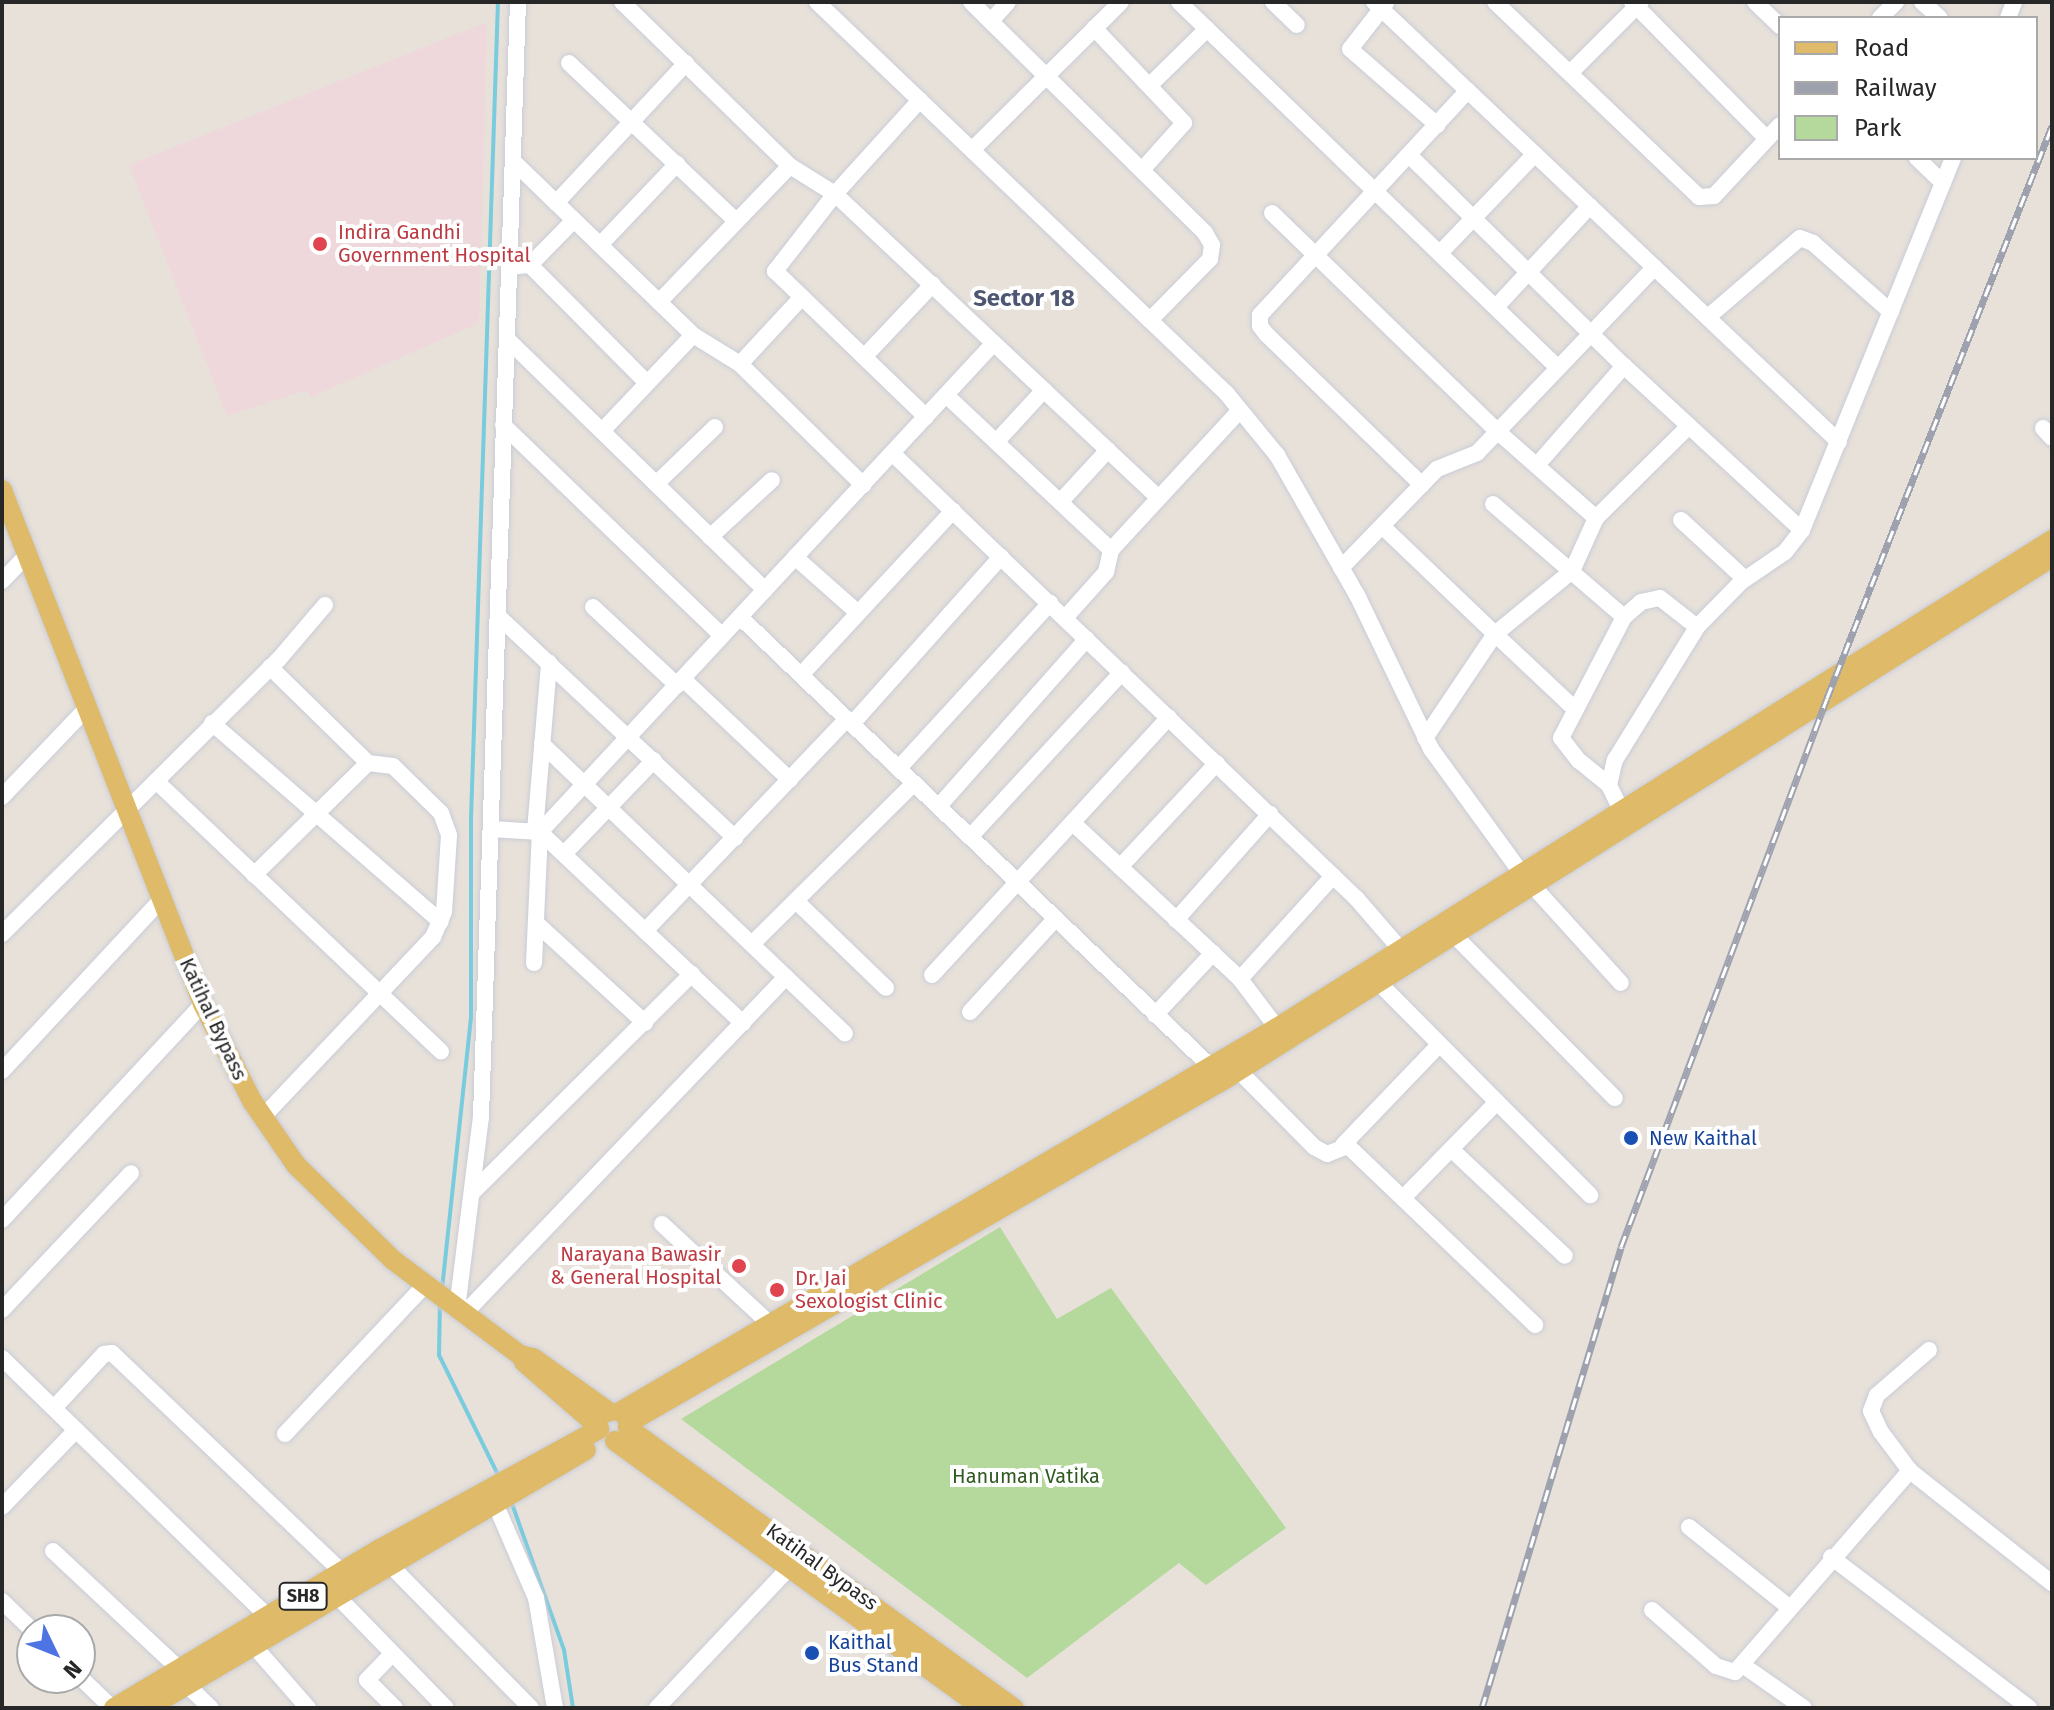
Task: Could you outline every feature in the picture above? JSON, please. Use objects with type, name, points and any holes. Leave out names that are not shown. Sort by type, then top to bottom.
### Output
[{"type":"main road","name":"Katihal Bypass","points":[[3,497],[203,1004],[263,1117],[296,1165],[338,1211],[428,1288],[520,1355],[533,1358],[613,1426],[791,1566],[983,1708]]},
{"type":"main road","points":[[1626,820],[2052,540]]},
{"type":"main road","points":[[613,1426],[1226,1065],[1277,1028],[1405,955],[2052,557]]},
{"type":"main road","points":[[613,1426],[771,1325],[1377,981],[1405,955],[1454,935],[1528,880]]},
{"type":"main road","name":"Katihal Bypass","points":[[613,1426],[1014,1708]]},
{"type":"main road","name":"SH8","points":[[148,1708],[183,1677],[268,1617],[342,1572],[502,1490],[613,1426]]},
{"type":"main road","name":"SH8","points":[[113,1708],[253,1645],[389,1564],[502,1490]]},
{"type":"street","points":[[458,1310],[473,1192],[491,829],[518,2]]},
{"type":"street","points":[[622,2],[790,166],[835,194],[1158,497]]},
{"type":"street","points":[[817,2],[1150,320],[1240,410],[1277,455],[1341,568],[1425,738],[1528,880],[1621,983]]},
{"type":"street","points":[[971,2],[1142,170],[1212,245],[1204,268],[1150,320]]},
{"type":"street","points":[[991,21],[1008,2]]},
{"type":"street","points":[[972,150],[1121,2]]},
{"type":"street","points":[[1179,2],[1556,366]]},
{"type":"street","points":[[1273,2],[1297,25]]},
{"type":"street","points":[[1495,2],[1699,197],[1714,196],[1778,127]]},
{"type":"street","points":[[1755,2],[1778,24]]},
{"type":"street","points":[[1922,2],[1938,16]]},
{"type":"street","points":[[1437,125],[1350,49],[1381,4],[1839,442]]},
{"type":"street","points":[[1570,73],[1637,4],[1767,139]]},
{"type":"street","points":[[1094,28],[1184,123],[1142,170]]},
{"type":"street","points":[[1150,85],[1207,29]]},
{"type":"street","points":[[569,63],[736,221]]},
{"type":"street","points":[[556,203],[686,63]]},
{"type":"street","points":[[1422,485],[1260,326],[1268,305],[1377,193],[1468,90]]},
{"type":"street","points":[[920,100],[835,194],[777,263],[775,271],[926,417]]},
{"type":"street","points":[[1440,253],[1535,154]]},
{"type":"street","points":[[1410,156],[1624,366],[1802,530]]},
{"type":"street","points":[[1919,160],[1943,183]]},
{"type":"street","points":[[1609,785],[1615,760],[1697,627],[1745,579],[1785,552],[1802,530],[1952,160]]},
{"type":"street","points":[[515,163],[693,335],[740,364],[863,485]]},
{"type":"street","points":[[600,245],[677,164]]},
{"type":"street","points":[[659,302],[790,166]]},
{"type":"street","points":[[1496,307],[1590,206]]},
{"type":"street","points":[[1272,213],[1319,255],[1497,431],[1596,518]]},
{"type":"street","points":[[510,267],[530,265],[574,220]]},
{"type":"street","points":[[1708,317],[1800,238],[1813,243],[1891,312]]},
{"type":"street","points":[[530,265],[647,383]]},
{"type":"street","points":[[1341,568],[1446,463],[1477,453],[1556,366],[1655,267]]},
{"type":"street","points":[[864,357],[933,284]]},
{"type":"street","points":[[740,364],[802,297]]},
{"type":"street","points":[[602,431],[693,335]]},
{"type":"street","points":[[507,339],[765,590]]},
{"type":"street","points":[[538,832],[994,343]]},
{"type":"street","points":[[1537,465],[1624,366]]},
{"type":"street","points":[[998,440],[1044,390]]},
{"type":"street","points":[[946,395],[1062,500],[1111,550]]},
{"type":"street","points":[[1065,618],[1106,572],[1111,550],[1240,410]]},
{"type":"street","points":[[503,425],[722,636]]},
{"type":"street","points":[[1425,738],[1495,634],[1572,571],[1596,518],[1689,426]]},
{"type":"street","points":[[656,484],[715,427]]},
{"type":"street","points":[[1062,500],[1108,450]]},
{"type":"street","points":[[892,453],[1270,814],[1333,876],[1405,955]]},
{"type":"street","points":[[710,537],[772,480]]},
{"type":"street","points":[[1493,504],[1624,617]]},
{"type":"street","points":[[801,675],[953,511]]},
{"type":"street","points":[[1681,520],[1745,579]]},
{"type":"street","points":[[1382,526],[1575,709]]},
{"type":"street","points":[[2,581],[27,555]]},
{"type":"street","points":[[795,557],[858,613]]},
{"type":"street","points":[[645,931],[850,722],[1001,557]]},
{"type":"street","points":[[1626,820],[1609,785],[1566,748],[1561,738],[1624,617],[1641,602],[1660,598],[1697,627]]},
{"type":"street","points":[[899,768],[1050,603]]},
{"type":"street","points":[[2,934],[126,807],[270,667],[325,605]]},
{"type":"street","points":[[593,607],[790,780]]},
{"type":"street","points":[[498,616],[735,838]]},
{"type":"street","points":[[740,617],[1155,1015],[1226,1065],[1314,1147],[1327,1154],[1343,1145],[1439,1045]]},
{"type":"street","points":[[939,806],[1087,639]]},
{"type":"street","points":[[534,963],[542,744],[549,663]]},
{"type":"street","points":[[263,1117],[379,995],[441,922],[450,847],[446,822],[393,766],[368,763],[270,667]]},
{"type":"street","points":[[970,837],[1122,672]]},
{"type":"street","points":[[2,797],[87,708]]},
{"type":"street","points":[[932,975],[1169,717]]},
{"type":"street","points":[[212,723],[313,814],[441,922]]},
{"type":"street","points":[[542,744],[845,1034]]},
{"type":"street","points":[[564,854],[654,760]]},
{"type":"street","points":[[254,875],[368,763]]},
{"type":"street","points":[[1120,867],[1217,763]]},
{"type":"street","points":[[156,781],[441,1051]]},
{"type":"street","points":[[752,944],[914,783]]},
{"type":"street","points":[[1176,920],[1270,814]]},
{"type":"street","points":[[1073,823],[1240,979],[1277,1028]]},
{"type":"street","points":[[491,829],[538,832],[743,1023]]},
{"type":"street","points":[[1240,979],[1333,876]]},
{"type":"street","points":[[2,1071],[162,899]]},
{"type":"street","points":[[796,901],[886,988]]},
{"type":"street","points":[[970,1012],[1056,918]]},
{"type":"street","points":[[536,923],[645,1023]]},
{"type":"street","points":[[1454,935],[1615,1098]]},
{"type":"street","points":[[1155,1015],[1213,953]]},
{"type":"street","points":[[473,1192],[692,974]]},
{"type":"street","points":[[458,1310],[786,977]]},
{"type":"street","points":[[1377,981],[1590,1195]]},
{"type":"street","points":[[2,1220],[203,1004]]},
{"type":"street","points":[[1404,1197],[1497,1102]]},
{"type":"street","points":[[1343,1145],[1404,1197],[1535,1325]]},
{"type":"street","points":[[1451,1149],[1565,1256]]},
{"type":"street","points":[[2,1310],[131,1173]]},
{"type":"street","points":[[662,1224],[771,1325]]},
{"type":"street","points":[[285,1434],[428,1288]]},
{"type":"street","points":[[1929,1350],[1877,1395],[1871,1411],[1910,1471],[2052,1583]]},
{"type":"street","points":[[54,1408],[104,1354],[112,1353],[342,1572]]},
{"type":"street","points":[[2,1358],[268,1617]]},
{"type":"street","points":[[2,1507],[76,1430]]},
{"type":"street","points":[[1652,1610],[1716,1666],[1735,1672],[1744,1666],[1831,1557],[1910,1471]]},
{"type":"street","points":[[502,1490],[532,1585],[555,1708]]},
{"type":"street","points":[[1689,1527],[1790,1608]]},
{"type":"street","points":[[53,1551],[211,1708]]},
{"type":"street","points":[[1831,1557],[2029,1708]]},
{"type":"street","points":[[389,1564],[531,1708]]},
{"type":"street","points":[[657,1708],[791,1566]]},
{"type":"street","points":[[337,1596],[446,1708]]},
{"type":"street","points":[[253,1645],[308,1708]]},
{"type":"street","points":[[392,1654],[367,1680],[395,1708]]},
{"type":"street","points":[[1744,1666],[1804,1708]]},
{"type":"street","points":[[96,1692],[113,1708]]},
{"type":"shaded area","name":"Indira Gandhi Government Hospital","points":[[487,22],[479,323],[311,397],[307,390],[227,416],[129,165]]},
{"type":"green space","name":"Hanuman Vatika","points":[[1000,1227],[1057,1319],[1111,1288],[1286,1528],[1206,1585],[1179,1563],[1027,1678],[681,1419]]},
{"type":"waterway","points":[[442,1289],[471,1019],[471,819],[498,2]]},
{"type":"waterway","points":[[440,1302],[439,1355],[498,1475]]},
{"type":"waterway","points":[[511,1501],[564,1650],[573,1708]]},
{"type":"railway","points":[[1482,1708],[1621,1247],[1827,698],[2052,126]]},
{"type":"place","name":"Indira Gandhi Government Hospital","points":[[320,244]]},
{"type":"place","name":"New Kaithal","points":[[1631,1138]]},
{"type":"place","name":"Narayana Bawasir & General Hospital","points":[[739,1266]]},
{"type":"place","name":"Dr. Jai Sexologist Clinic","points":[[777,1290]]},
{"type":"place","name":"Kaithal Bus Stand","points":[[812,1653]]},
{"type":"district","name":"Sector 18","points":[[1024,299]]}]
